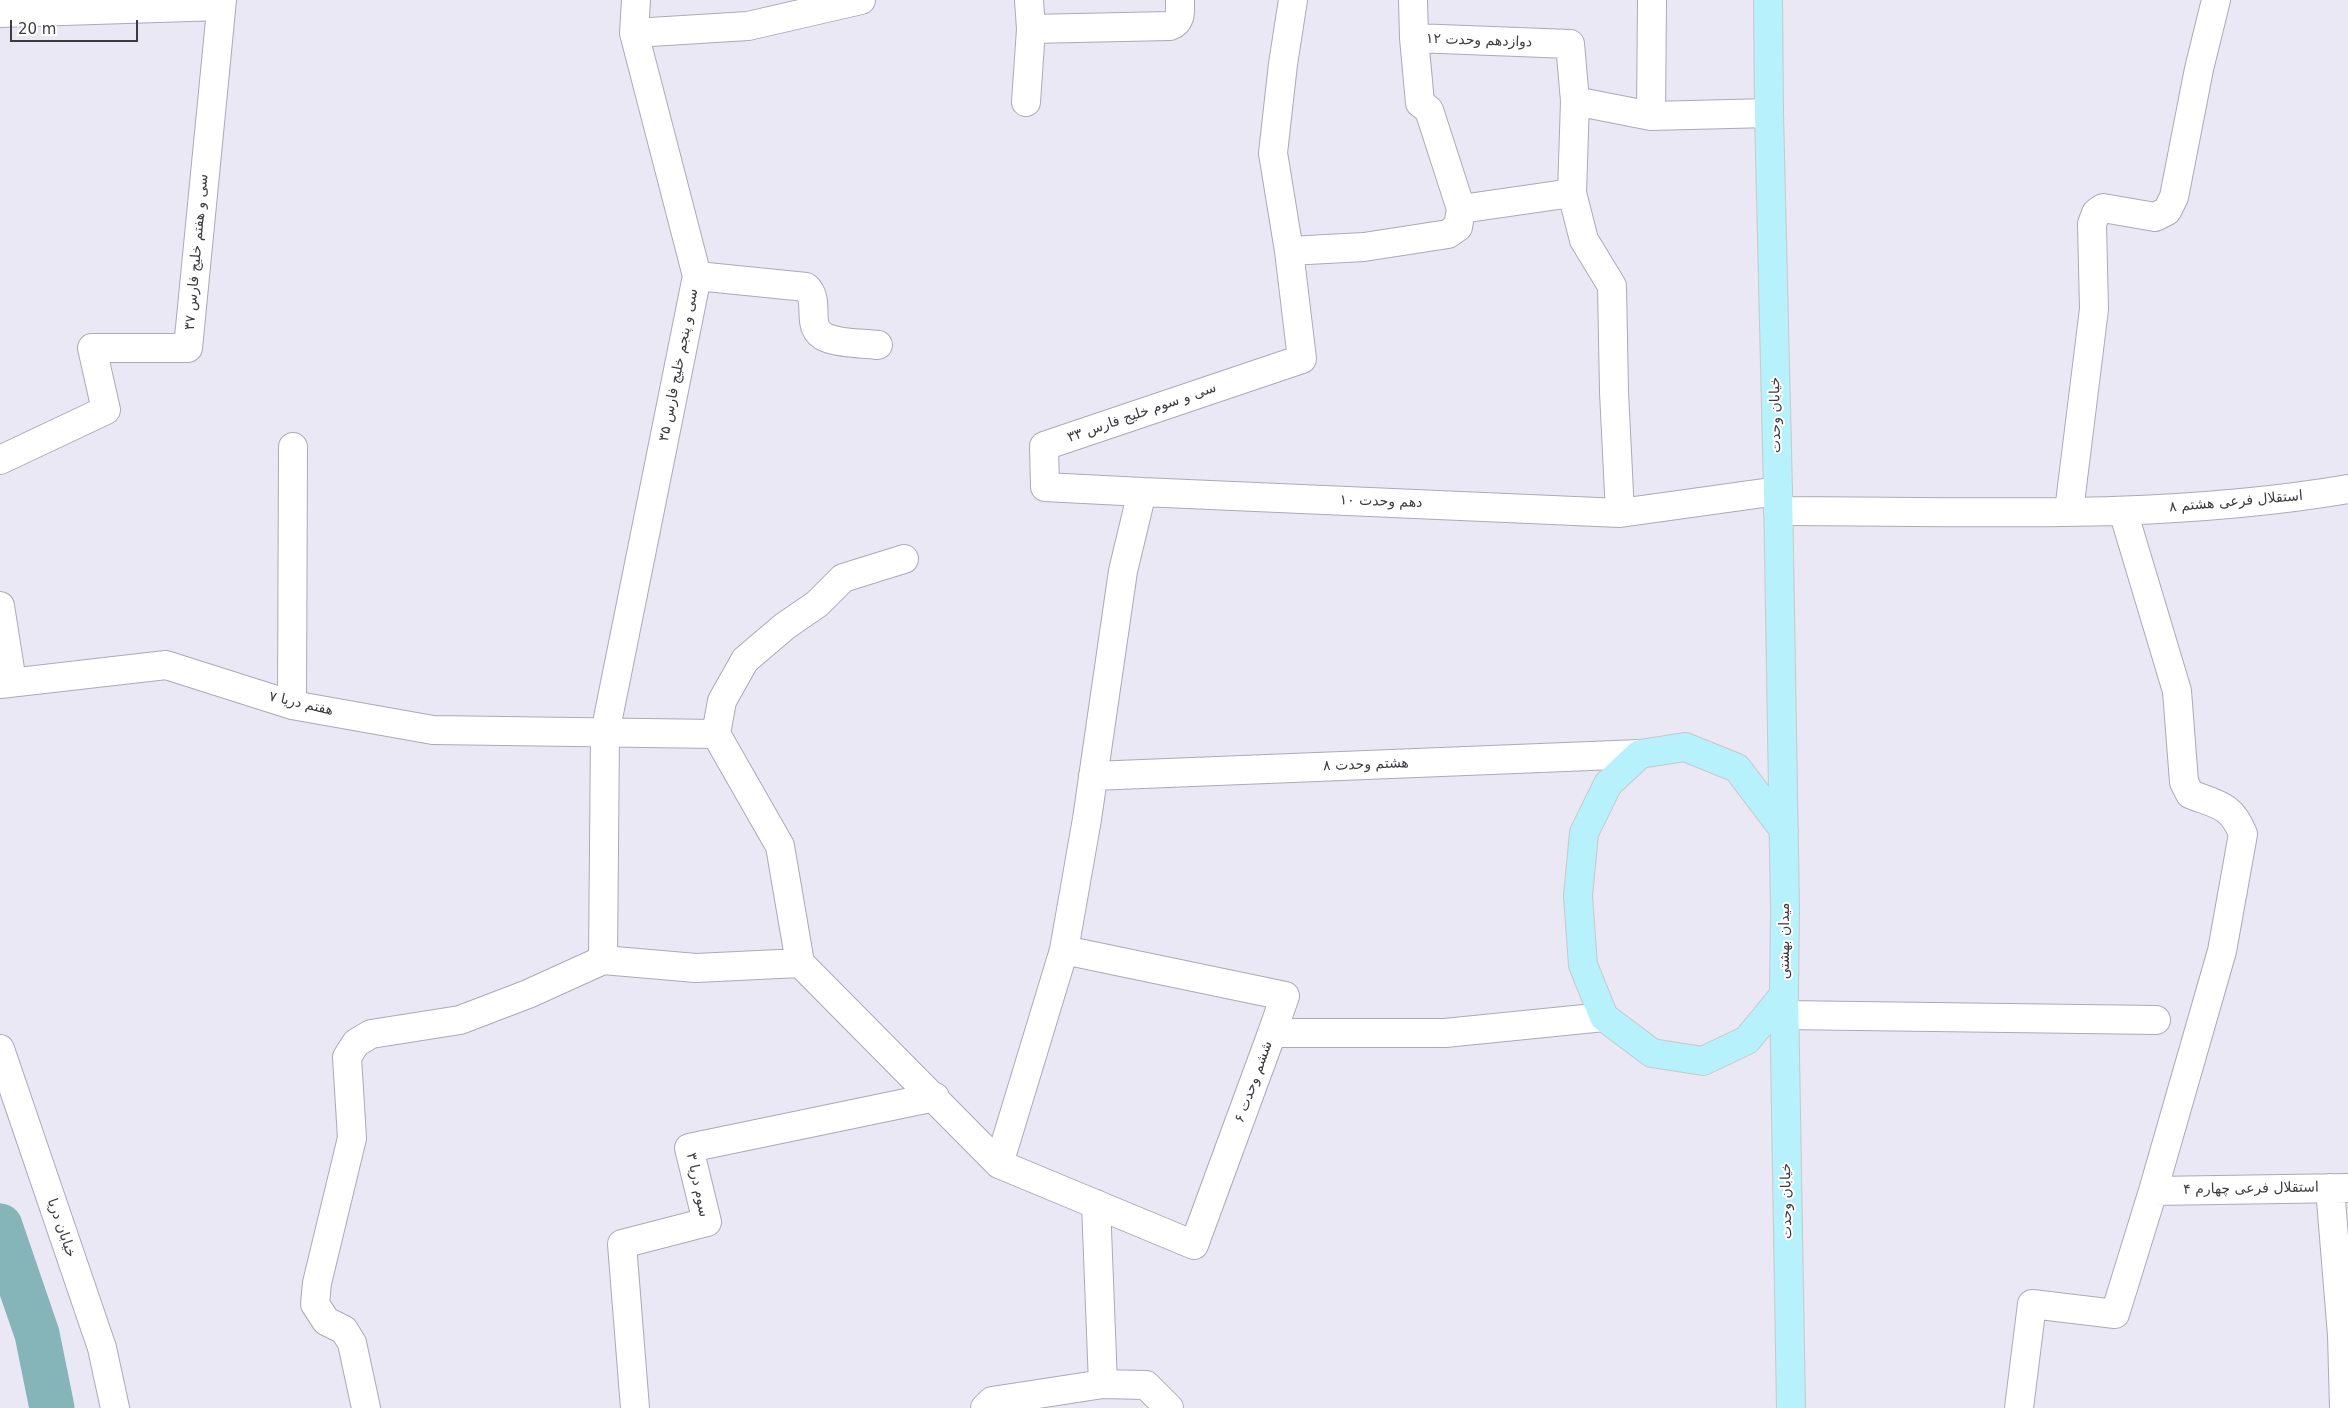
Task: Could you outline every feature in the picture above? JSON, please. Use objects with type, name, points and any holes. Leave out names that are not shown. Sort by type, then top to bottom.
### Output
[{"type":"main road","name":"خیابان وحدت","points":[[1768,0],[1784,830]]},
{"type":"main road","points":[[1604,1017],[1583,965],[1578,896],[1584,833],[1608,784],[1640,754],[1685,747],[1737,768],[1784,830]]},
{"type":"main road","name":"میدان بهشتی","points":[[1604,1017],[1652,1054],[1702,1061],[1747,1040],[1784,1005],[1784,830]]},
{"type":"main road","name":"خیابان وحدت","points":[[1784,1005],[1791,1408]]},
{"type":"street","name":"سی و پنجم خلیج فارس ۳۵","points":[[603,960],[605,733],[697,276],[634,33],[636,0]]},
{"type":"street","points":[[634,33],[748,26],[861,0]]},
{"type":"street","points":[[1026,102],[1031,30],[1029,0]]},
{"type":"street","points":[[1031,30],[1170,26],[1176,24],[1180,18],[1180,0]]},
{"type":"street","name":"سی و سوم خلیج فارس ۳۳","points":[[1142,492],[1044,487],[1044,446],[1302,359],[1289,251],[1273,152],[1283,64],[1293,0]]},
{"type":"street","points":[[1413,0],[1414,38]]},
{"type":"street","points":[[1650,116],[1652,0]]},
{"type":"street","points":[[2069,511],[2094,309],[2092,224],[2096,212],[2104,208],[2155,218],[2167,211],[2174,197],[2199,69],[2216,0]]},
{"type":"street","points":[[0,13],[221,3]]},
{"type":"street","name":"سی و هفتم خلیج فارس ۳۷","points":[[0,460],[106,410],[92,348],[188,348],[221,3]]},
{"type":"street","name":"دوازدهم وحدت ۱۲","points":[[1461,209],[1429,110],[1420,103],[1414,38],[1570,44],[1575,100]]},
{"type":"street","points":[[1620,513],[1614,392],[1612,286],[1584,240],[1572,193],[1575,100],[1650,116],[1769,113]]},
{"type":"street","points":[[1289,251],[1364,247],[1448,234],[1458,227],[1461,209],[1572,193]]},
{"type":"street","points":[[697,276],[806,287],[813,296],[814,327],[819,334],[828,339],[878,345]]},
{"type":"street","points":[[292,704],[293,447]]},
{"type":"street","name":"استقلال فرعی هشتم ۸","points":[[2069,511],[2123,511],[2296,498],[2348,489]]},
{"type":"street","points":[[904,559],[843,578],[817,604],[785,626],[745,660],[722,701],[716,734],[780,846],[800,963],[935,1097],[999,1164],[1064,950],[1093,776],[1123,570],[1142,492]]},
{"type":"street","name":"دهم وحدت ۱۰","points":[[1142,492],[1620,513],[1778,501],[2069,511]]},
{"type":"street","points":[[2019,1408],[2032,1304],[2115,1314],[2153,1191],[2222,951],[2243,834],[2236,818],[2221,806],[2190,794],[2184,782],[2177,691],[2123,511]]},
{"type":"street","points":[[0,606],[6,683]]},
{"type":"street","name":"هفتم دریا ۷","points":[[6,683],[166,665],[292,704],[433,730],[716,734]]},
{"type":"street","name":"هشتم وحدت ۸","points":[[1093,776],[1640,754]]},
{"type":"street","points":[[1064,950],[1285,996],[1272,1033]]},
{"type":"street","points":[[366,1408],[352,1343],[344,1330],[326,1322],[315,1304],[317,1283],[352,1138],[348,1057],[356,1043],[371,1034],[460,1020],[528,994],[603,960],[696,968],[800,963]]},
{"type":"street","points":[[1784,1005],[2156,1020]]},
{"type":"street","name":"ششم وحدت ۶","points":[[999,1164],[1194,1244],[1272,1033],[1445,1033],[1604,1017]]},
{"type":"street","name":"خیابان دریا","points":[[0,1049],[102,1348],[114,1408]]},
{"type":"street","name":"سوم دریا ۳","points":[[635,1408],[622,1244],[708,1222],[689,1148],[935,1097]]},
{"type":"street","points":[[2339,1188],[2345,1335],[2344,1408]]},
{"type":"street","name":"استقلال فرعی چهارم ۴","points":[[2153,1191],[2339,1188]]},
{"type":"street","points":[[1096,1204],[1103,1384]]},
{"type":"street","points":[[985,1408],[992,1401],[1103,1384],[1146,1385],[1169,1408]]},
{"type":"waterway","points":[[0,1226],[37,1334],[52,1408]]}]
